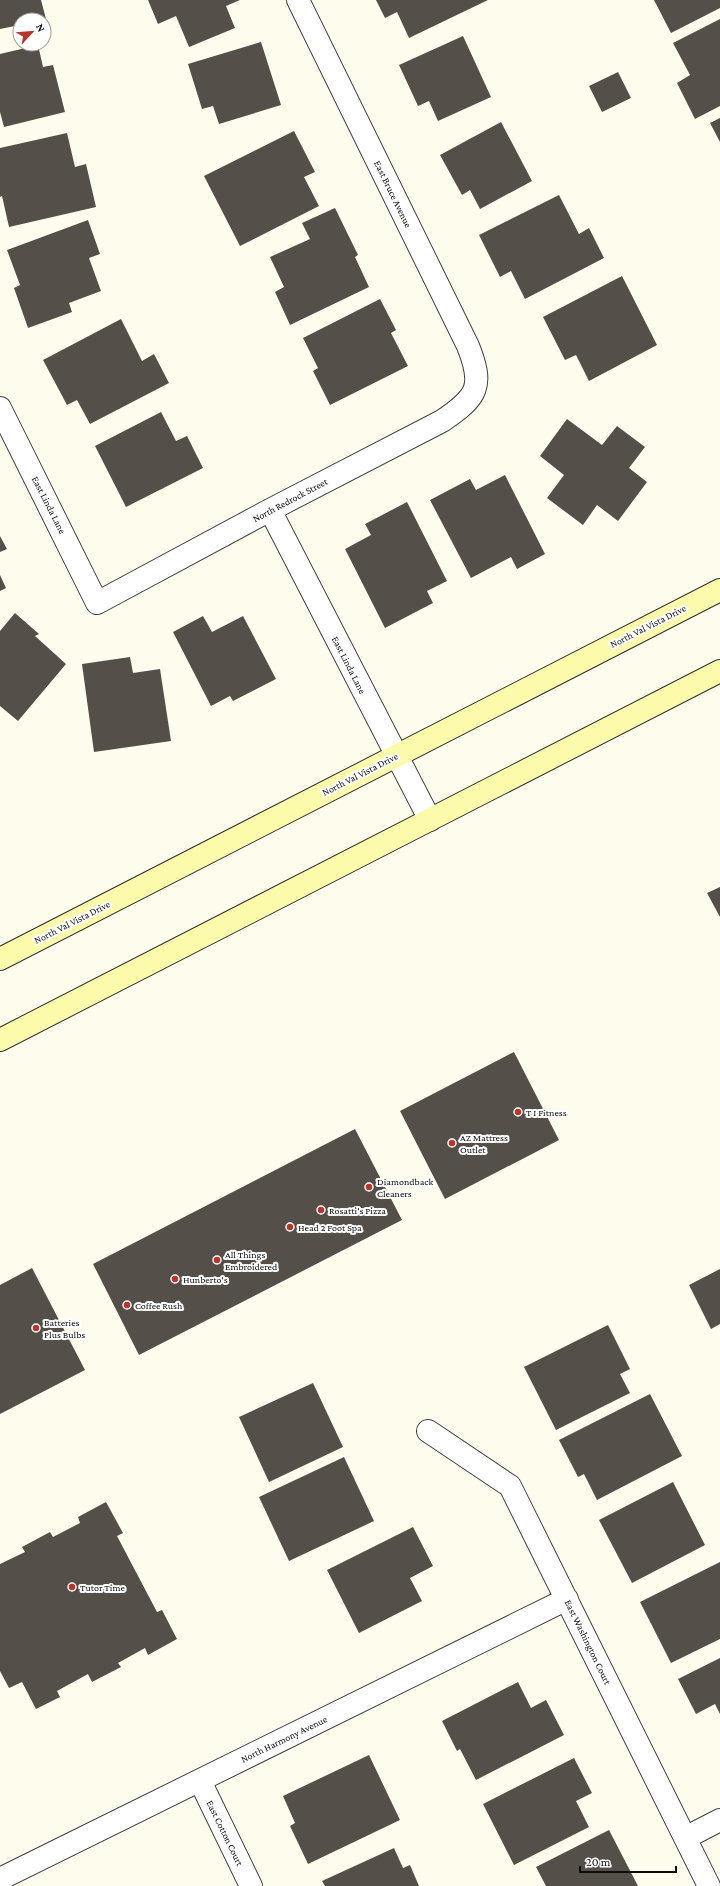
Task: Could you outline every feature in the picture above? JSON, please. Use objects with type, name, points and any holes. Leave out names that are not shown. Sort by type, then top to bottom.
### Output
[{"type":"main road","name":"North Val Vista Drive","points":[[0,958],[720,590]]},
{"type":"main road","points":[[0,1040],[720,671]]},
{"type":"street","name":"East Bruce Avenue","points":[[298,0],[468,346],[478,376],[476,390]]},
{"type":"street","name":"North Redrock Street","points":[[97,603],[270,510],[442,421],[467,402],[476,390]]},
{"type":"street","name":"East Linda Lane","points":[[0,408],[97,603]]},
{"type":"street","name":"East Linda Lane","points":[[270,510],[430,820]]},
{"type":"street","name":"East Washington Court","points":[[428,1432],[510,1486],[709,1886]]},
{"type":"street","name":"North Harmony Avenue","points":[[0,1879],[567,1599]]},
{"type":"street","name":"East Cotton Court","points":[[200,1781],[251,1886]]},
{"type":"street","points":[[685,1838],[720,1820]]},
{"type":"building","points":[[0,0],[41,0],[44,12],[12,12],[12,27],[0,29]]},
{"type":"building","points":[[148,0],[240,0],[226,6],[235,28],[189,47],[176,16],[158,24]]},
{"type":"building","points":[[376,0],[488,0],[409,38],[397,12],[385,18]]},
{"type":"building","points":[[654,0],[720,0],[720,8],[671,33]]},
{"type":"building","points":[[720,19],[720,106],[695,119],[677,83],[690,75],[673,43]]},
{"type":"building","points":[[463,36],[491,97],[438,121],[429,101],[418,106],[399,65]]},
{"type":"building","points":[[261,42],[281,105],[219,124],[213,106],[202,109],[188,64]]},
{"type":"building","points":[[12,51],[40,52],[43,67],[53,65],[65,112],[4,127],[0,112],[0,54]]},
{"type":"building","points":[[618,72],[631,98],[602,112],[589,86]]},
{"type":"building","points":[[720,118],[720,142],[710,123]]},
{"type":"building","points":[[501,122],[532,181],[480,209],[470,190],[462,195],[440,155]]},
{"type":"building","points":[[294,131],[315,172],[304,177],[319,206],[240,246],[204,176]]},
{"type":"building","points":[[67,133],[75,167],[86,164],[96,207],[9,227],[2,196],[0,197],[0,148]]},
{"type":"building","points":[[559,195],[579,234],[589,228],[604,258],[525,299],[511,271],[500,277],[479,235]]},
{"type":"building","points":[[335,208],[358,255],[355,257],[369,287],[290,325],[275,292],[284,287],[270,257],[310,239],[302,223]]},
{"type":"building","points":[[88,220],[100,254],[89,258],[101,291],[69,303],[72,312],[28,328],[14,288],[20,285],[7,250]]},
{"type":"building","points":[[622,276],[657,345],[589,381],[576,355],[565,360],[543,317]]},
{"type":"building","points":[[380,299],[396,330],[391,333],[408,366],[330,405],[313,371],[318,368],[303,338]]},
{"type":"building","points":[[121,319],[142,361],[154,354],[169,383],[90,424],[77,400],[67,405],[43,360]]},
{"type":"building","points":[[161,412],[176,441],[187,436],[203,468],[126,507],[95,446]]},
{"type":"building","points":[[567,419],[602,445],[617,426],[645,447],[629,468],[647,482],[618,521],[597,505],[583,525],[547,498],[564,475],[540,456]]},
{"type":"building","points":[[505,475],[545,554],[517,569],[511,557],[471,578],[430,500],[470,479],[476,490]]},
{"type":"building","points":[[407,502],[447,581],[427,591],[433,603],[385,628],[345,549],[371,535],[365,524]]},
{"type":"building","points":[[0,536],[7,549],[0,552]]},
{"type":"building","points":[[0,575],[6,588],[0,591]]},
{"type":"building","points":[[15,613],[39,634],[35,636],[66,664],[18,721],[0,706],[0,631]]},
{"type":"building","points":[[203,616],[212,632],[243,616],[276,679],[233,701],[230,696],[211,706],[173,632]]},
{"type":"building","points":[[130,657],[133,673],[160,669],[171,741],[94,752],[82,664]]},
{"type":"building","points":[[720,887],[720,917],[707,893]]},
{"type":"building","points":[[514,1052],[559,1140],[445,1199],[400,1111]]},
{"type":"building","points":[[355,1129],[402,1220],[139,1355],[93,1264]]},
{"type":"building","points":[[32,1268],[85,1370],[0,1414],[0,1285]]},
{"type":"building","points":[[720,1269],[720,1324],[711,1329],[689,1285]]},
{"type":"building","points":[[608,1325],[630,1369],[620,1374],[630,1393],[556,1430],[524,1367]]},
{"type":"building","points":[[313,1383],[343,1447],[269,1482],[239,1417]]},
{"type":"building","points":[[650,1394],[682,1456],[597,1500],[584,1474],[578,1477],[559,1440]]},
{"type":"building","points":[[344,1457],[374,1521],[289,1561],[259,1497]]},
{"type":"building","points":[[673,1482],[705,1545],[632,1583],[599,1520]]},
{"type":"building","name":"Tutor Time","points":[[106,1502],[123,1533],[117,1536],[157,1612],[162,1610],[177,1639],[148,1655],[145,1648],[118,1663],[121,1667],[92,1682],[88,1674],[57,1691],[60,1697],[36,1709],[22,1682],[9,1688],[0,1671],[0,1564],[25,1552],[22,1547],[50,1532],[53,1537],[80,1523],[78,1517]]},
{"type":"building","points":[[413,1527],[433,1566],[410,1578],[422,1601],[359,1633],[327,1570]]},
{"type":"building","points":[[720,1562],[720,1639],[671,1663],[640,1602]]},
{"type":"building","points":[[720,1658],[720,1714],[715,1704],[696,1714],[678,1679]]},
{"type":"building","points":[[518,1682],[531,1708],[546,1700],[564,1735],[476,1780],[460,1749],[457,1751],[442,1721]]},
{"type":"building","points":[[369,1755],[400,1820],[308,1864],[290,1826],[295,1823],[283,1796]]},
{"type":"building","points":[[574,1758],[592,1793],[576,1801],[589,1827],[514,1865],[483,1804]]},
{"type":"building","points":[[609,1830],[638,1886],[546,1886],[536,1867]]},
{"type":"building","points":[[394,1848],[403,1868],[410,1865],[419,1886],[325,1886],[322,1881]]},
{"type":"place","name":"T I Fitness","points":[[518,1112]]},
{"type":"place","name":"AZ Mattress Outlet","points":[[452,1143]]},
{"type":"place","name":"Diamondback Cleaners","points":[[369,1187]]},
{"type":"place","name":"Rosatti's Pizza","points":[[321,1210]]},
{"type":"place","name":"Head 2 Foot Spa","points":[[290,1227]]},
{"type":"place","name":"All Things Embroidered","points":[[217,1260]]},
{"type":"place","name":"Hunberto's","points":[[175,1279]]},
{"type":"place","name":"Coffee Rush","points":[[127,1305]]},
{"type":"place","name":"Batteries Plus Bulbs","points":[[36,1328]]},
{"type":"place","name":"Tutor Time","points":[[72,1587]]}]
